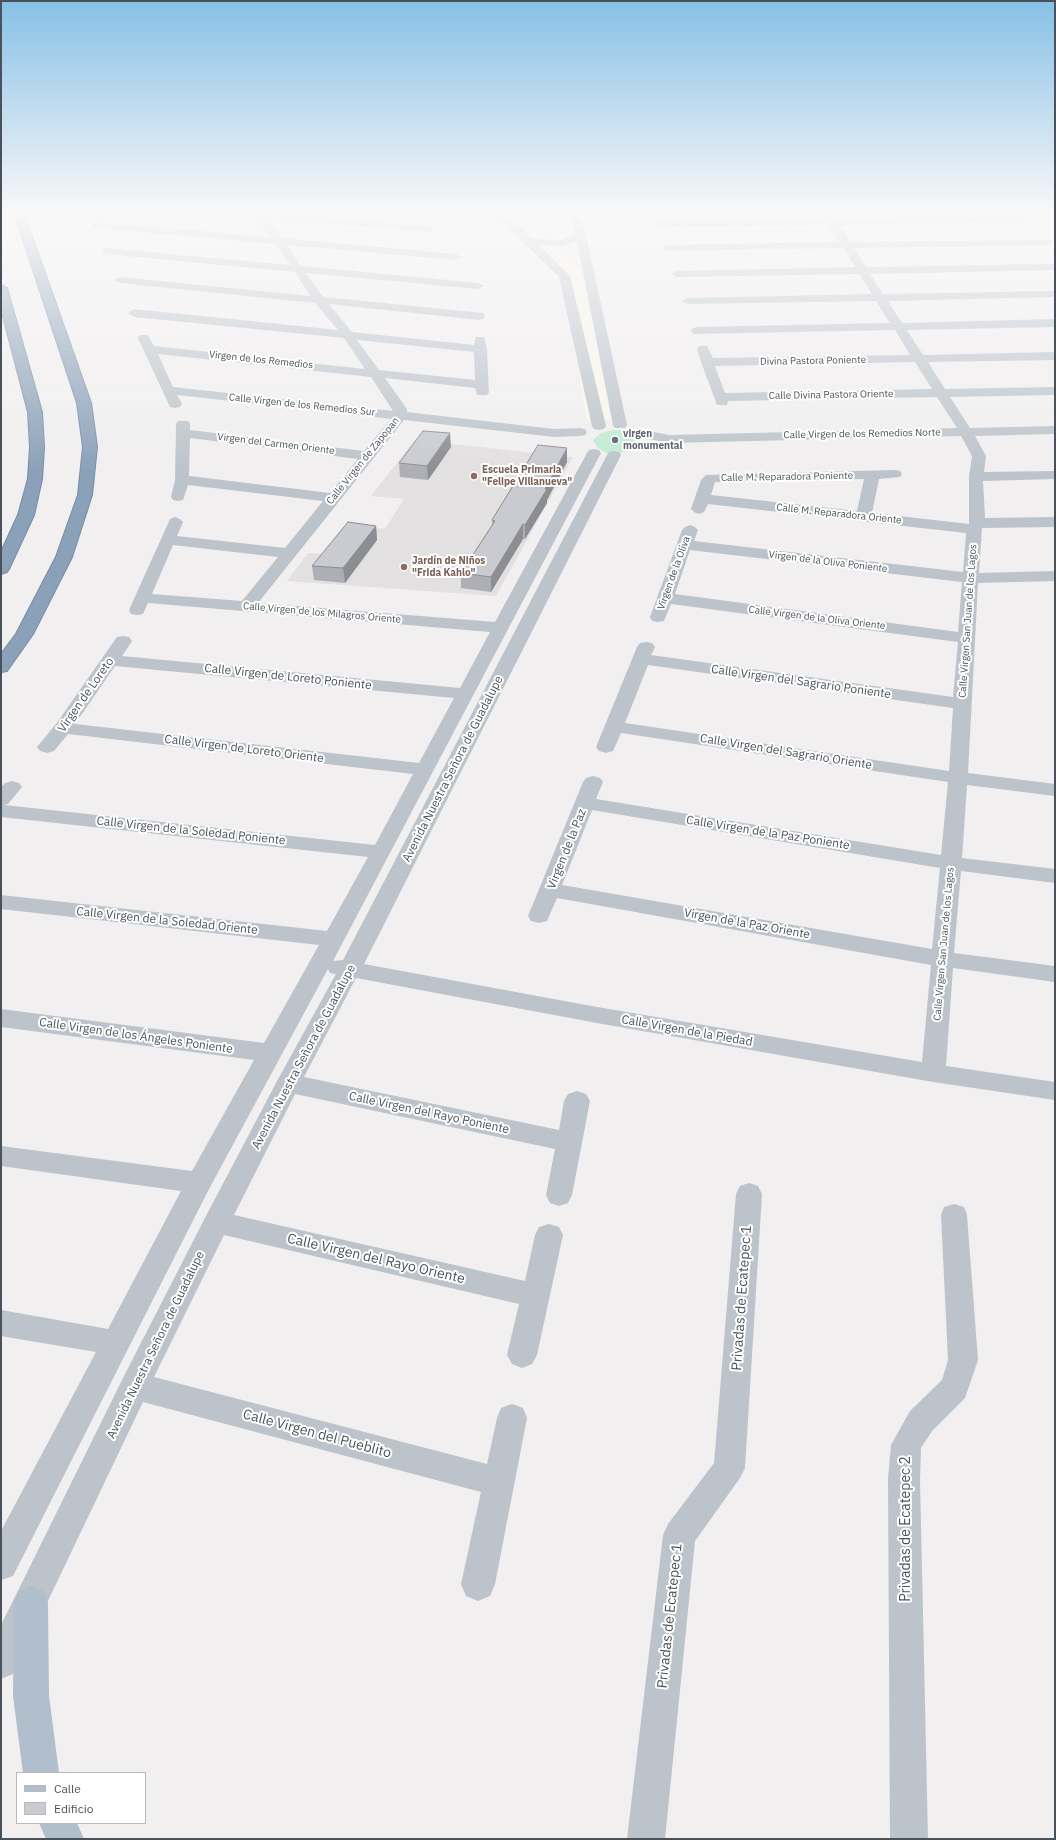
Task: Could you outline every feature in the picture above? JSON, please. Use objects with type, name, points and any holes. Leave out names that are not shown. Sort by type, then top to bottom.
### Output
[{"type":"highway","points":[[1,569],[26,515],[35,479],[37,447],[35,412],[4,299]]},
{"type":"highway","points":[[1,667],[24,634],[64,557],[85,495],[90,447],[84,403],[48,299]]},
{"type":"main road","points":[[30,1603],[32,1696],[41,1772]]},
{"type":"main road","points":[[58,1824],[65,1839]]},
{"type":"street","points":[[128,299],[144,338],[175,404]]},
{"type":"street","points":[[310,299],[430,315],[479,319],[479,299]]},
{"type":"street","points":[[569,299],[599,426],[598,447]]},
{"type":"street","points":[[587,299],[620,425],[599,426]]},
{"type":"street","points":[[707,362],[688,301],[790,299]]},
{"type":"street","name":"Calle Virgen San Juan de los Lagos","points":[[880,299],[942,393],[979,456],[976,477],[976,526],[962,704],[958,778],[933,1073]]},
{"type":"street","name":"Calle Virgen de Zapopan","points":[[246,607],[400,416],[400,409],[347,334],[319,300]]},
{"type":"street","points":[[134,313],[347,334]]},
{"type":"street","points":[[695,323],[899,327],[1055,323]]},
{"type":"street","name":"Virgen de los Remedios","points":[[144,338],[482,388],[481,345],[431,339],[347,334]]},
{"type":"street","name":"Divina Pastora Poniente","points":[[707,362],[1055,356]]},
{"type":"street","name":"Calle Divina Pastora Oriente","points":[[707,362],[722,400],[1055,391]]},
{"type":"street","name":"Calle Virgen de los Remedios Sur","points":[[169,390],[554,433],[598,447]]},
{"type":"street","name":"Calle Virgen de los Remedios Norte","points":[[620,425],[638,430],[645,442],[669,438],[1055,430]]},
{"type":"street","name":"Virgen del Carmen Oriente","points":[[182,480],[183,428],[368,456]]},
{"type":"street","name":"Avenida Nuestra Señora de Guadalupe","points":[[1,1564],[199,1183],[321,963],[598,447]]},
{"type":"street","name":"Avenida Nuestra Señora de Guadalupe","points":[[1,1662],[135,1386],[217,1222],[288,1083],[350,969],[598,447]]},
{"type":"street","name":"Calle M. Reparadora Poniente","points":[[702,504],[708,480],[712,478],[894,474]]},
{"type":"street","name":"Calle M. Reparadora Poniente","points":[[864,516],[872,475]]},
{"type":"street","points":[[976,477],[1055,475]]},
{"type":"street","points":[[178,497],[182,480],[334,498]]},
{"type":"street","name":"Calle M. Reparadora Oriente","points":[[702,504],[976,526],[1055,522]]},
{"type":"street","points":[[175,522],[167,540],[289,553]]},
{"type":"street","name":"Virgen de la Oliva","points":[[658,617],[690,530]]},
{"type":"street","name":"Calle Virgen de los Milagros Oriente","points":[[167,540],[140,604],[246,607],[500,628]]},
{"type":"street","name":"Virgen de la Oliva Poniente","points":[[684,546],[972,578],[1055,576]]},
{"type":"street","name":"Calle Virgen de la Oliva Oriente","points":[[666,598],[967,638]]},
{"type":"street","name":"Virgen de Loreto","points":[[47,747],[64,728],[123,641]]},
{"type":"street","name":"Calle Virgen del Sagrario Poniente","points":[[614,727],[643,653],[962,704]]},
{"type":"street","name":"Calle Virgen de Loreto Poniente","points":[[111,660],[466,694]]},
{"type":"street","points":[[606,747],[614,727]]},
{"type":"street","name":"Calle Virgen del Sagrario Oriente","points":[[614,727],[791,752],[958,778],[1055,790]]},
{"type":"street","name":"Calle Virgen de Loreto Oriente","points":[[64,728],[425,770]]},
{"type":"street","name":"Virgen de la Paz","points":[[539,916],[594,782]]},
{"type":"street","name":"Calle Virgen de la Paz Poniente","points":[[585,804],[950,863],[1055,876]]},
{"type":"street","name":"Calle Virgen de la Soledad Poniente","points":[[1,811],[381,852]]},
{"type":"street","name":"Virgen de la Paz Oriente","points":[[550,890],[943,959],[1055,974]]},
{"type":"street","name":"Calle Virgen de la Soledad Oriente","points":[[1,902],[333,939]]},
{"type":"street","name":"Calle Virgen de la Piedad","points":[[321,963],[605,1017],[933,1073],[1055,1091]]},
{"type":"street","name":"Calle Virgen de los Ángeles Poniente","points":[[1,1018],[270,1054]]},
{"type":"street","name":"Calle Virgen del Rayo Poniente","points":[[288,1083],[570,1142]]},
{"type":"street","points":[[559,1195],[577,1101]]},
{"type":"street","points":[[1,1156],[199,1183]]},
{"type":"street","name":"Privadas de Ecatepec 1","points":[[646,1839],[679,1535],[730,1468],[749,1194]]},
{"type":"street","name":"Privadas de Ecatepec 2","points":[[909,1839],[904,1479],[906,1445],[921,1421],[954,1388],[963,1360],[954,1215]]},
{"type":"street","name":"Calle Virgen del Rayo Oriente","points":[[217,1222],[535,1296]]},
{"type":"street","points":[[522,1355],[549,1235]]},
{"type":"street","points":[[1,1323],[116,1343]]},
{"type":"street","name":"Calle Virgen del Pueblito","points":[[135,1386],[499,1482]]},
{"type":"street","points":[[478,1584],[512,1418]]},
{"type":"shaded area","points":[[567,299],[588,299],[611,420],[587,421]]},
{"type":"shaded area","points":[[415,440],[573,457],[496,596],[287,581],[308,553],[323,554],[346,524],[385,529],[404,499],[371,496]]},
{"type":"green space","points":[[613,430],[624,430],[633,435],[636,442],[630,449],[620,453],[607,453],[598,448],[593,440],[601,433]]},
{"type":"building","points":[[423,431],[450,433],[427,466],[399,463]]},
{"type":"building","points":[[538,445],[567,448],[545,489],[547,489],[525,525],[523,524],[491,577],[461,573],[495,521],[492,520]]},
{"type":"building","points":[[348,522],[376,526],[343,568],[312,566]]},
{"type":"place","name":"virgen monumental","points":[[615,440]]},
{"type":"place","name":"Escuela Primaria \"Felipe Villanueva\"","points":[[474,476]]},
{"type":"place","name":"Jardín de Niños \"Frida Kahlo\"","points":[[404,567]]}]
